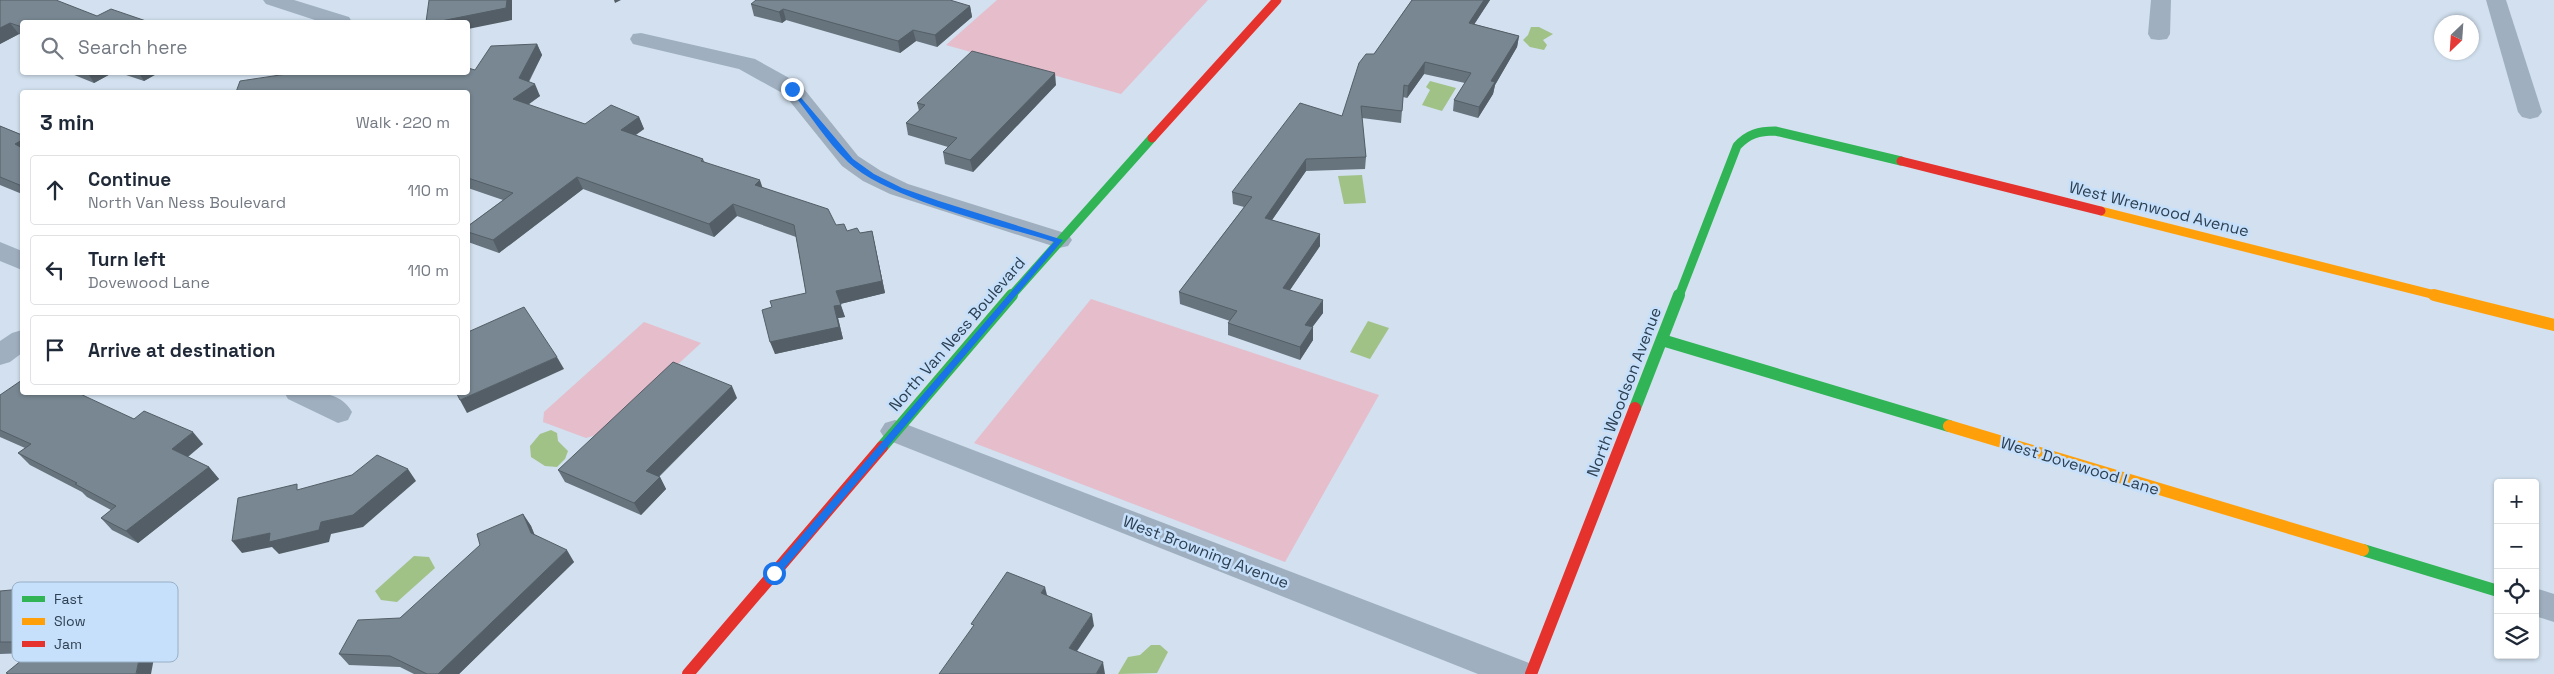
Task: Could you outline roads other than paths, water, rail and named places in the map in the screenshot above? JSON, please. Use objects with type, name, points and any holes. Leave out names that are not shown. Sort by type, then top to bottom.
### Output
[{"type":"street","points":[[273,0],[335,20]]},
{"type":"street","name":"North Van Ness Boulevard","points":[[688,674],[1059,240],[1277,0]]},
{"type":"street","points":[[2159,34],[2161,0]]},
{"type":"street","points":[[2496,0],[2530,112]]},
{"type":"street","points":[[641,39],[747,64],[792,89],[850,161],[872,176],[899,189],[1059,240]]},
{"type":"street","name":"West Wrenwood Avenue","points":[[1755,130],[1772,129],[1790,133],[2554,325]]},
{"type":"street","name":"North Woodson Avenue","points":[[1531,674],[1737,146],[1743,136],[1755,130]]},
{"type":"street","points":[[0,251],[20,260]]},
{"type":"street","name":"West Dovewood Lane","points":[[1662,340],[2494,590]]},
{"type":"street","points":[[0,355],[20,341]]},
{"type":"street","points":[[304,395],[338,412]]},
{"type":"street","name":"West Browning Avenue","points":[[895,431],[1517,674]]},
{"type":"street","points":[[2539,603],[2554,608]]}]
